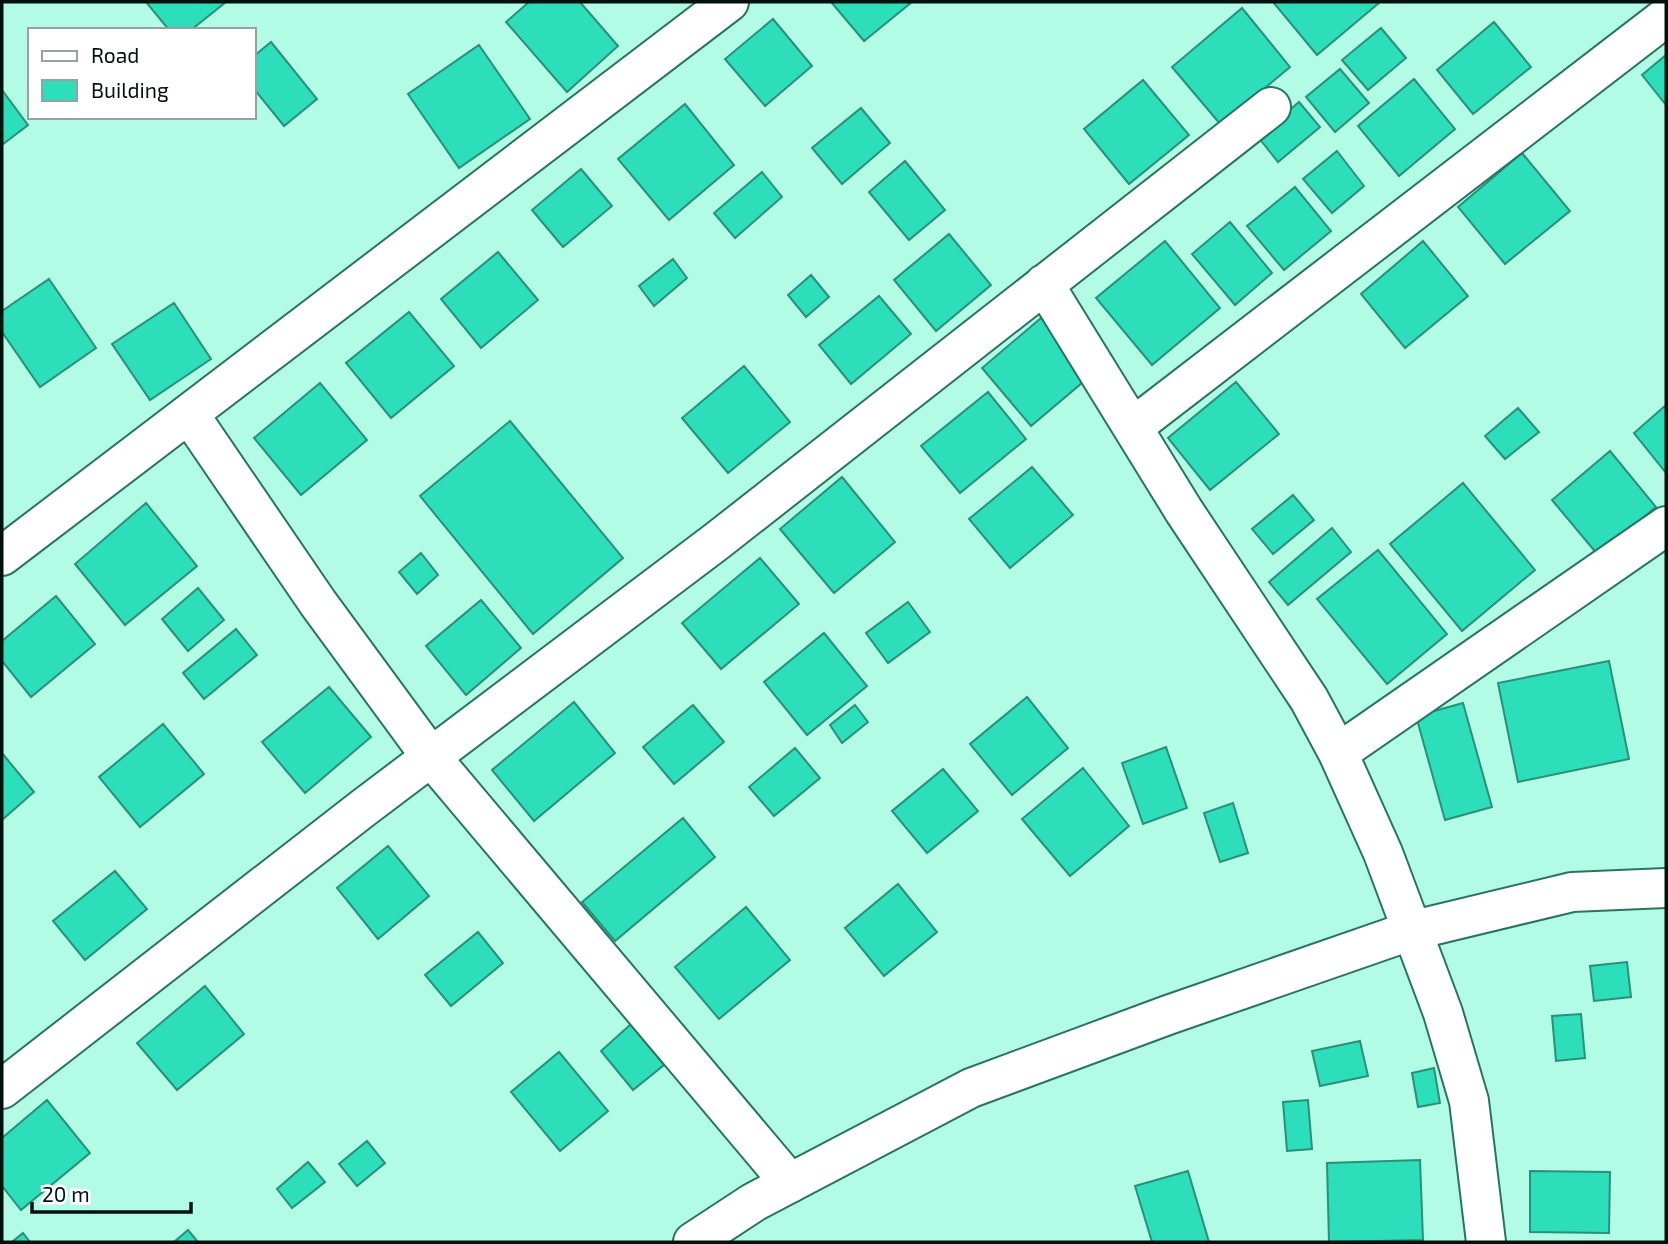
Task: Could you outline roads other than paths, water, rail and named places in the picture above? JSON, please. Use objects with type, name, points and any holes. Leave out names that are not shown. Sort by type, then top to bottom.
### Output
[{"type":"street","points":[[2,556],[729,2]]},
{"type":"street","points":[[1133,427],[1666,17]]},
{"type":"street","points":[[2,1089],[431,757],[717,541],[1270,107]]},
{"type":"street","points":[[1044,284],[1309,699],[1338,753],[1383,853],[1410,931],[1443,1013],[1469,1101],[1486,1242]]},
{"type":"street","points":[[189,414],[318,603],[431,757],[790,1183]]},
{"type":"street","points":[[1338,753],[1666,526]]},
{"type":"street","points":[[694,1242],[754,1202],[971,1088],[1168,1015],[1410,931],[1572,892],[1666,888]]}]
